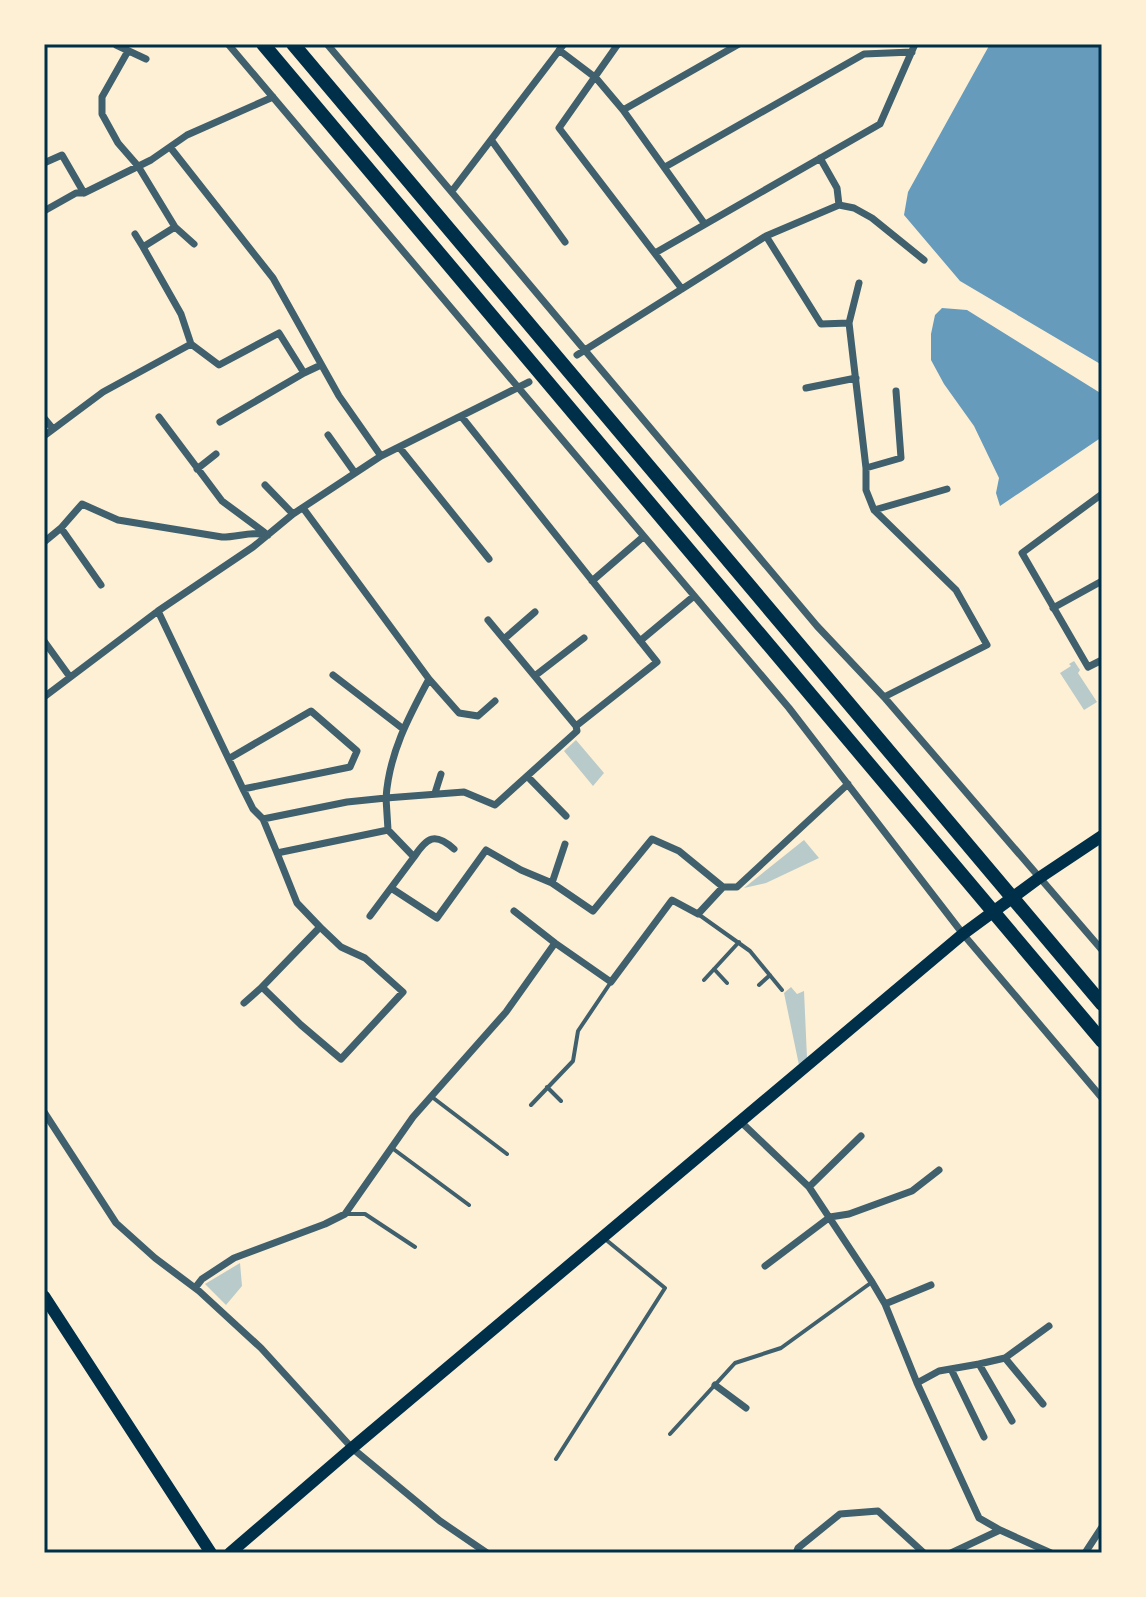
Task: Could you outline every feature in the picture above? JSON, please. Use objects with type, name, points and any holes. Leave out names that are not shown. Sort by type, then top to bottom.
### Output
[{"type":"highway","points":[[263,44],[1102,1041]]},
{"type":"highway","points":[[293,44],[1102,1004]]},
{"type":"main road","points":[[230,1553],[963,934],[1102,836]]},
{"type":"main road","points":[[44,1296],[211,1553]]},
{"type":"street","points":[[228,44],[789,708],[963,934],[1102,1098]]},
{"type":"street","points":[[327,44],[587,349],[817,626],[884,697],[1102,950]]},
{"type":"street","points":[[618,44],[559,128],[682,289]]},
{"type":"street","points":[[623,110],[739,44]]},
{"type":"street","points":[[116,45],[146,59]]},
{"type":"street","points":[[452,191],[561,47],[596,78],[623,110],[704,223]]},
{"type":"street","points":[[655,253],[880,124],[914,48]]},
{"type":"street","points":[[665,167],[864,54],[914,48]]},
{"type":"street","points":[[128,51],[102,97],[102,114],[175,227],[194,244]]},
{"type":"street","points":[[44,211],[76,193],[84,193],[138,166],[187,135],[273,97]]},
{"type":"street","points":[[492,141],[565,242]]},
{"type":"street","points":[[170,147],[273,278],[321,365],[381,456]]},
{"type":"street","points":[[44,163],[62,155],[84,193]]},
{"type":"street","points":[[820,158],[837,188],[839,205]]},
{"type":"street","points":[[577,355],[766,236],[839,205],[854,208],[872,218],[924,260]]},
{"type":"street","points":[[143,247],[175,227]]},
{"type":"street","points":[[135,234],[181,314],[191,344],[219,365],[279,333],[304,373]]},
{"type":"street","points":[[766,236],[821,324],[849,323]]},
{"type":"street","points":[[859,283],[849,323],[866,490],[874,510],[956,590],[987,645],[884,697]]},
{"type":"street","points":[[44,436],[103,392],[191,344]]},
{"type":"street","points":[[220,422],[321,365]]},
{"type":"street","points":[[806,388],[856,378]]},
{"type":"street","points":[[44,697],[293,514],[381,456],[529,382]]},
{"type":"street","points":[[866,468],[901,458],[896,391]]},
{"type":"street","points":[[461,416],[657,662],[576,726]]},
{"type":"street","points":[[159,417],[222,501],[268,535]]},
{"type":"street","points":[[44,418],[53,429]]},
{"type":"street","points":[[328,435],[355,473]]},
{"type":"street","points":[[399,447],[489,559]]},
{"type":"street","points":[[197,469],[216,454]]},
{"type":"street","points":[[265,485],[293,514]]},
{"type":"street","points":[[874,510],[947,489]]},
{"type":"street","points":[[1102,494],[1022,553],[1088,667],[1102,660]]},
{"type":"street","points":[[44,542],[82,504],[118,520],[222,537],[252,532],[268,535]]},
{"type":"street","points":[[303,508],[429,679],[459,713],[478,716],[495,701]]},
{"type":"street","points":[[61,528],[101,585]]},
{"type":"street","points":[[592,581],[643,537]]},
{"type":"street","points":[[1053,608],[1102,581]]},
{"type":"street","points":[[640,641],[694,596]]},
{"type":"street","points":[[158,611],[253,809],[263,819],[297,903],[341,947],[365,958],[403,992],[341,1059],[262,987]]},
{"type":"street","points":[[504,639],[535,612]]},
{"type":"street","points":[[263,819],[347,802],[435,793],[464,792],[495,805],[511,787],[528,777],[577,731],[576,726],[488,620]]},
{"type":"street","points":[[536,675],[584,638]]},
{"type":"street","points":[[44,641],[70,677]]},
{"type":"street","points":[[333,675],[402,728]]},
{"type":"street","points":[[414,857],[388,830],[386,798],[388,778],[402,728],[429,679]]},
{"type":"street","points":[[230,758],[311,711],[357,751],[350,767],[243,789]]},
{"type":"street","points":[[435,793],[441,774]]},
{"type":"street","points":[[528,777],[566,816]]},
{"type":"street","points":[[391,888],[437,918],[486,850],[552,883],[593,911],[652,839],[679,851],[723,887],[737,887],[848,784]]},
{"type":"street","points":[[277,853],[388,830]]},
{"type":"street","points":[[370,916],[424,842],[436,838],[444,840],[454,849]]},
{"type":"street","points":[[552,883],[565,844]]},
{"type":"street","points":[[514,911],[611,982],[672,900],[698,914],[723,887]]},
{"type":"street","points":[[244,1003],[320,927]]},
{"type":"street","points":[[195,1288],[202,1279],[234,1258],[345,1214],[390,1146],[506,1012],[555,943]]},
{"type":"street","points":[[46,1118],[116,1223],[195,1288],[268,1355],[352,1448],[440,1521],[487,1553]]},
{"type":"street","points":[[741,1122],[809,1187],[872,1282],[885,1304],[917,1383],[979,1518],[1051,1553]]},
{"type":"street","points":[[809,1187],[861,1136]]},
{"type":"street","points":[[765,1266],[830,1217],[849,1214],[912,1191],[939,1170]]},
{"type":"street","points":[[885,1304],[931,1285]]},
{"type":"street","points":[[917,1383],[939,1371],[1005,1358],[1049,1326]]},
{"type":"street","points":[[1005,1358],[1043,1404]]},
{"type":"street","points":[[979,1364],[1012,1421]]},
{"type":"street","points":[[951,1369],[984,1437]]},
{"type":"street","points":[[715,1385],[746,1408]]},
{"type":"street","points":[[796,1553],[798,1548],[840,1514],[878,1511],[924,1553]]},
{"type":"street","points":[[1085,1553],[1102,1527]]},
{"type":"street","points":[[951,1553],[1000,1530]]},
{"type":"lane","points":[[698,914],[739,942],[782,990]]},
{"type":"lane","points":[[704,980],[739,942]]},
{"type":"lane","points":[[714,969],[727,983]]},
{"type":"lane","points":[[759,985],[770,975]]},
{"type":"lane","points":[[531,1105],[573,1061],[578,1031],[611,982]]},
{"type":"lane","points":[[547,1087],[561,1101]]},
{"type":"lane","points":[[432,1097],[507,1154]]},
{"type":"lane","points":[[390,1146],[469,1205]]},
{"type":"lane","points":[[345,1214],[365,1214],[415,1247]]},
{"type":"lane","points":[[556,1459],[665,1288],[603,1237]]},
{"type":"lane","points":[[670,1434],[735,1363],[781,1348],[872,1282]]},
{"type":"shaded area","points":[[1074,661],[1097,702],[1084,710],[1060,673]]},
{"type":"shaded area","points":[[576,740],[604,773],[593,786],[564,751]]},
{"type":"shaded area","points":[[804,840],[819,858],[766,883],[744,888]]},
{"type":"shaded area","points":[[791,987],[797,994],[804,991],[807,1058],[799,1065],[784,993]]},
{"type":"shaded area","points":[[240,1263],[242,1286],[226,1305],[205,1284]]},
{"type":"water","points":[[990,44],[1102,44],[1102,365],[960,281],[904,215],[908,192]]},
{"type":"water","points":[[942,308],[967,310],[1102,394],[1102,437],[1000,506],[996,493],[999,478],[974,426],[931,360],[935,315]]}]
